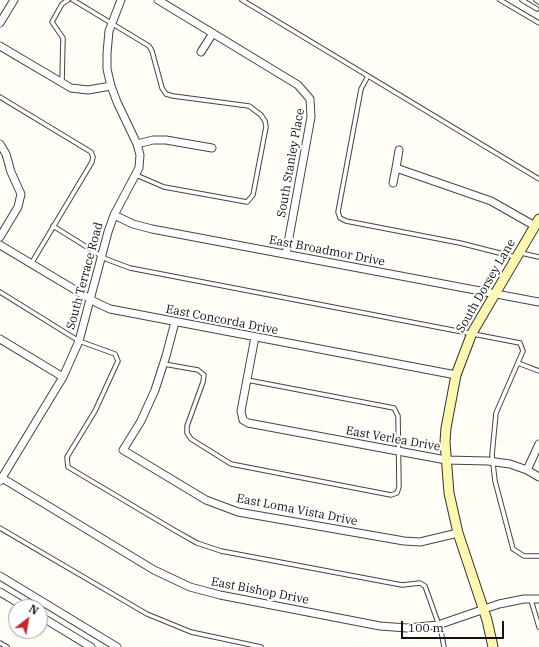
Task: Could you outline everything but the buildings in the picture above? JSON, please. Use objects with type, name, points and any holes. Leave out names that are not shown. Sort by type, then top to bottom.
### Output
[{"type":"street","points":[[0,23],[14,0]]},
{"type":"street","name":"South Terrace Road","points":[[1,480],[63,377],[79,341],[100,256],[114,215],[136,175],[140,159],[137,144],[119,107],[111,86],[107,53],[112,23],[121,0]]},
{"type":"street","points":[[158,0],[213,33],[201,52]]},
{"type":"street","name":"South Stanley Place","points":[[213,33],[298,85],[310,99],[311,116],[286,254]]},
{"type":"street","points":[[0,46],[71,88],[82,90],[111,86]]},
{"type":"street","points":[[137,144],[160,139],[212,148]]},
{"type":"street","points":[[0,144],[6,154],[11,172],[21,194],[18,207],[0,236]]},
{"type":"street","points":[[393,183],[399,150]]},
{"type":"street","points":[[396,168],[491,201],[537,223]]},
{"type":"street","name":"East Broadmor Drive","points":[[114,215],[133,224],[152,229],[539,302]]},
{"type":"street","name":"South Dorsey Lane","points":[[493,647],[484,609],[458,533],[449,493],[446,460],[446,428],[456,375],[472,333],[537,223]]},
{"type":"street","name":"East Concorda Drive","points":[[0,245],[90,299],[116,311],[456,375]]},
{"type":"street","points":[[164,364],[175,322]]},
{"type":"street","points":[[247,380],[255,337]]},
{"type":"street","points":[[0,339],[63,377]]},
{"type":"street","name":"East Loma Vista Drive","points":[[164,364],[155,390],[141,421],[123,450],[206,500],[238,512],[404,541],[420,542],[458,533]]},
{"type":"street","name":"East Verlea Drive","points":[[247,380],[241,411],[243,420],[251,424],[446,460],[493,461],[510,464],[527,470],[539,477]]},
{"type":"street","points":[[527,470],[539,444]]},
{"type":"street","name":"East Bishop Drive","points":[[1,480],[154,570],[190,588],[220,596],[380,626],[407,628],[438,625],[508,602],[535,598]]},
{"type":"street","points":[[0,576],[117,647]]},
{"type":"street","points":[[0,592],[12,599]]},
{"type":"street","points":[[48,621],[92,647],[100,636]]},
{"type":"lane","points":[[62,84],[63,38],[52,22],[62,4],[68,0]]},
{"type":"lane","points":[[73,0],[151,48],[162,88],[166,94],[249,106],[261,115],[266,124],[253,195],[247,202],[164,187],[136,175]]},
{"type":"lane","points":[[242,0],[539,179]]},
{"type":"lane","points":[[500,0],[539,23]]},
{"type":"lane","points":[[522,0],[537,9]]},
{"type":"lane","points":[[368,76],[361,89],[338,212],[340,218],[346,221],[518,255],[539,257]]},
{"type":"lane","points":[[0,97],[92,154],[92,162],[31,264]]},
{"type":"lane","points":[[53,226],[100,256],[130,268],[520,343],[523,349],[496,413],[493,461],[495,481],[513,549],[524,556],[539,556]]},
{"type":"lane","points":[[0,292],[79,341],[115,354],[118,361],[105,392],[67,457],[68,467],[197,543],[221,551],[402,585],[420,583],[425,586],[444,647]]},
{"type":"lane","points":[[518,363],[539,370]]},
{"type":"lane","points":[[164,364],[198,370],[204,375],[204,382],[187,426],[187,434],[190,439],[236,466],[391,495],[397,493],[399,487],[398,416],[394,408],[247,380]]},
{"type":"lane","points":[[0,528],[147,614],[191,632],[261,647]]},
{"type":"lane","points":[[535,598],[539,627]]},
{"type":"lane","points":[[0,643],[7,647]]}]
